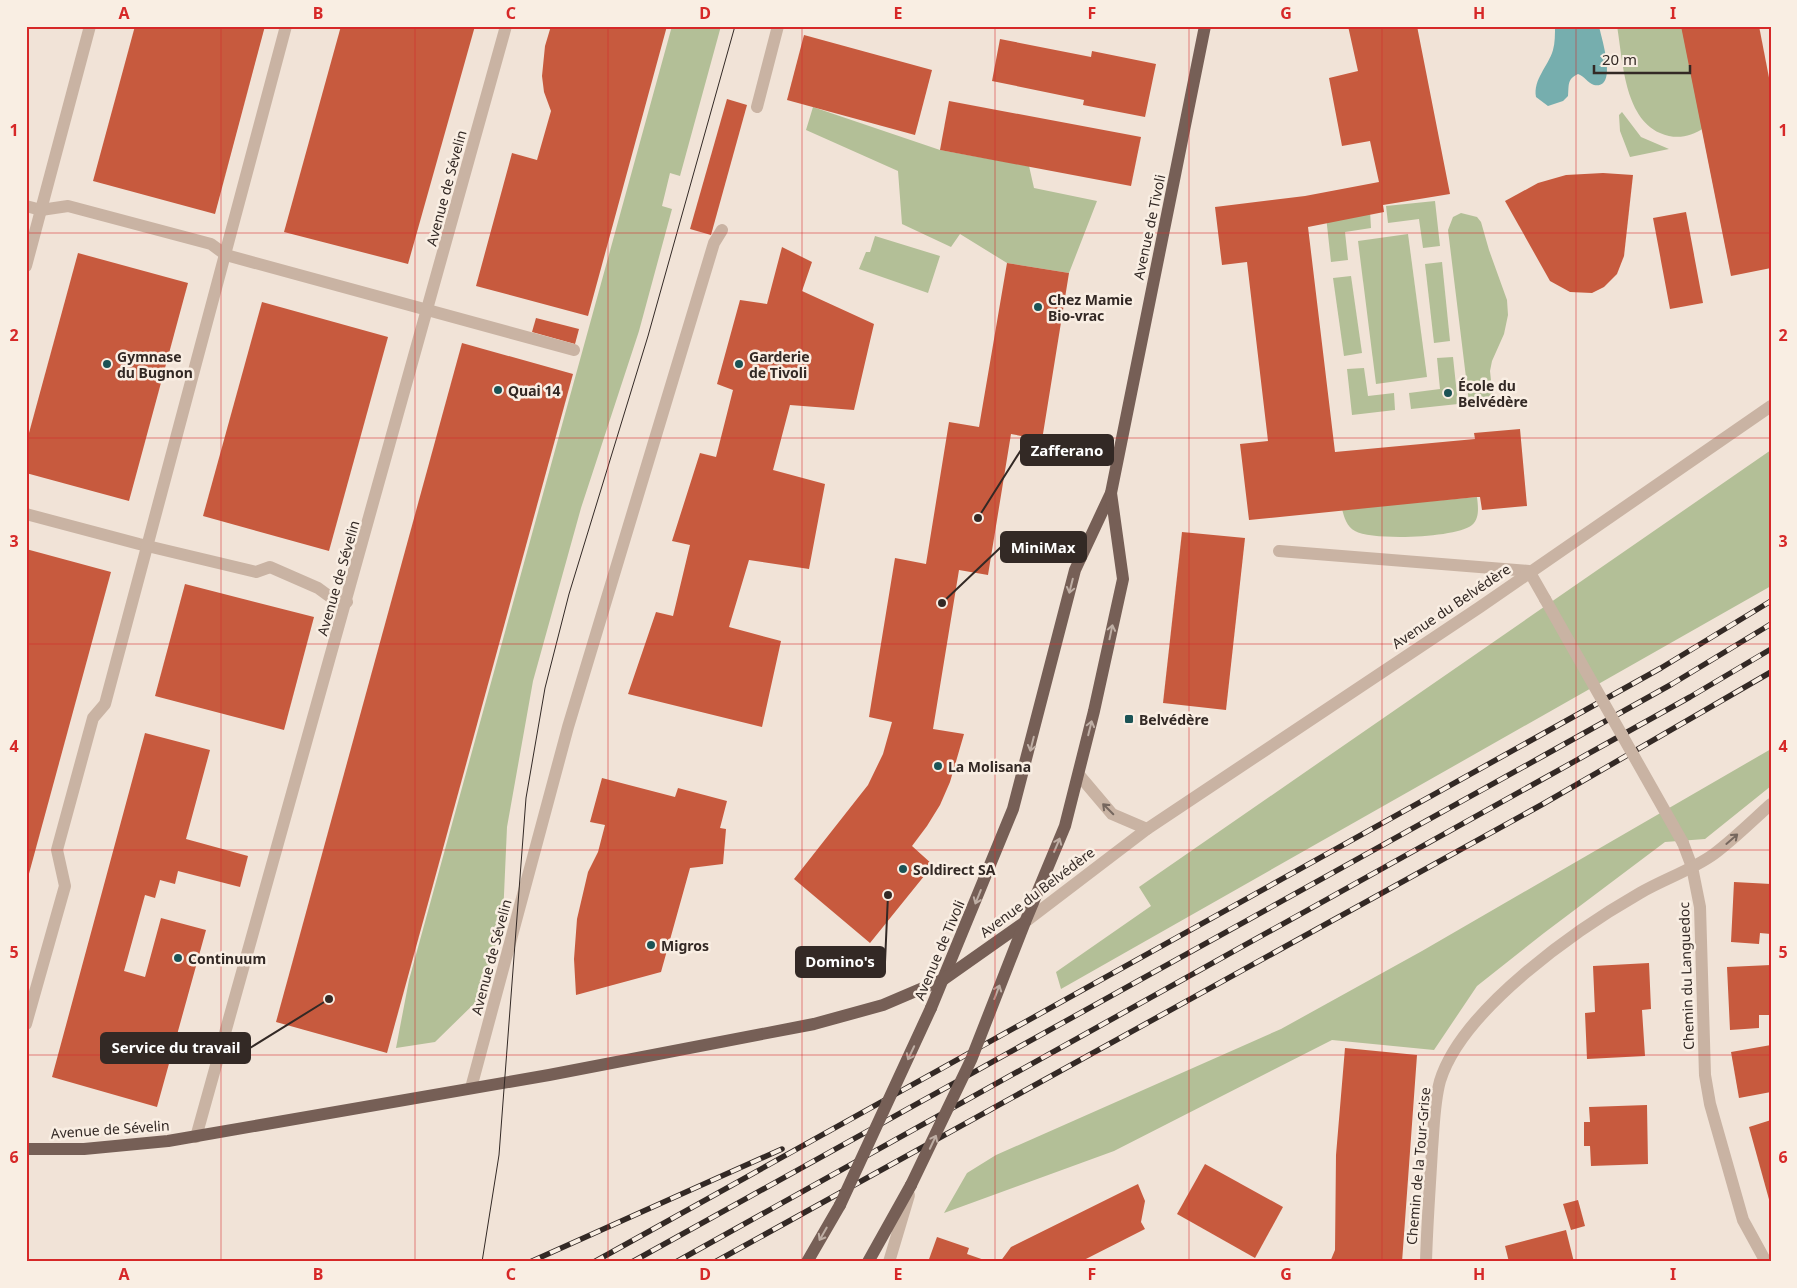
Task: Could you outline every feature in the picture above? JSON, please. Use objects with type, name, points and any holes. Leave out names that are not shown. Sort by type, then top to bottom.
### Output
[{"type":"main road","name":"Avenue de Tivoli","points":[[807,1262],[840,1205],[931,1008],[1013,809],[1075,570],[1110,493],[1206,26]]},
{"type":"main road","name":"Avenue de Tivoli","points":[[868,1262],[912,1185],[971,1060],[1065,826],[1079,775],[1123,579],[1110,493]]},
{"type":"main road","name":"Avenue du Belvédère","points":[[944,979],[1025,922]]},
{"type":"main road","name":"Avenue de Sévelin","points":[[26,1149],[84,1149],[196,1137],[792,1030],[883,1006],[944,979]]},
{"type":"street","points":[[26,266],[90,26]]},
{"type":"street","points":[[26,1024],[64,886],[57,850],[93,718],[105,704],[286,26]]},
{"type":"street","name":"Avenue de Sévelin","points":[[196,1137],[347,602],[506,26]]},
{"type":"street","points":[[757,108],[778,26]]},
{"type":"street","points":[[26,206],[41,210],[68,206],[211,244],[226,255],[574,350]]},
{"type":"street","name":"Avenue de Sévelin","points":[[471,1088],[568,727],[714,243],[722,230]]},
{"type":"street","name":"Avenue du Belvédère","points":[[1025,922],[1147,829],[1472,612],[1771,406]]},
{"type":"street","points":[[26,514],[256,572],[270,567],[318,588],[333,599],[347,602]]},
{"type":"street","points":[[1279,551],[1529,571]]},
{"type":"street","name":"Chemin du Languedoc","points":[[1529,571],[1683,843],[1692,866],[1700,907],[1704,1076],[1710,1104],[1744,1220],[1766,1262]]},
{"type":"street","points":[[1079,775],[1112,814],[1147,829]]},
{"type":"street","name":"Chemin de la Tour-Grise","points":[[1426,1262],[1435,1106],[1440,1080],[1450,1058],[1462,1039],[1500,994],[1577,934],[1640,893],[1713,855],[1771,804]]},
{"type":"street","name":"Avenue de Tivoli","points":[[889,1262],[912,1185]]},
{"type":"green space","points":[[672,26],[721,26],[680,176],[670,173],[662,206],[672,209],[639,331],[581,508],[533,681],[507,827],[503,917],[481,997],[435,1042],[396,1048],[409,980]]},
{"type":"green space","points":[[1617,26],[1715,26],[1704,128],[1693,134],[1677,137],[1660,133],[1648,125],[1639,114],[1627,87]]},
{"type":"green space","points":[[813,107],[940,150],[1029,166],[1034,188],[1097,201],[1069,273],[1007,263],[960,234],[951,247],[902,224],[898,171],[806,130]]},
{"type":"green space","points":[[1622,112],[1641,137],[1669,149],[1630,157],[1620,131],[1619,115]]},
{"type":"green space","points":[[1435,201],[1440,246],[1423,248],[1419,219],[1388,223],[1386,206]]},
{"type":"green space","points":[[1370,211],[1371,228],[1345,232],[1348,260],[1331,262],[1326,216]]},
{"type":"green space","points":[[1461,213],[1477,217],[1481,222],[1507,300],[1508,315],[1504,334],[1492,361],[1490,371],[1493,399],[1469,402],[1448,230],[1453,217]]},
{"type":"green space","points":[[1408,234],[1427,377],[1376,384],[1358,241]]},
{"type":"green space","points":[[875,236],[940,256],[928,293],[859,269],[866,252],[870,252]]},
{"type":"green space","points":[[1442,262],[1450,341],[1434,343],[1425,264]]},
{"type":"green space","points":[[1351,276],[1362,353],[1344,356],[1333,278]]},
{"type":"green space","points":[[1453,357],[1458,404],[1411,409],[1409,393],[1440,389],[1437,358]]},
{"type":"green space","points":[[1364,368],[1368,396],[1394,393],[1395,410],[1352,415],[1347,369]]},
{"type":"green space","points":[[1771,450],[1771,586],[1061,989],[1056,972],[1151,906],[1139,887]]},
{"type":"green space","points":[[1477,497],[1477,515],[1472,525],[1450,533],[1414,537],[1379,536],[1355,531],[1348,524],[1342,509]]},
{"type":"green space","points":[[1771,749],[1771,786],[1705,839],[1665,842],[1544,933],[1477,986],[1434,1050],[1332,1040],[1114,1151],[944,1213],[967,1173],[996,1155],[1281,1029],[1422,951]]},
{"type":"water","points":[[1555,26],[1599,26],[1607,62],[1607,71],[1606,79],[1601,84],[1594,85],[1578,74],[1574,76],[1569,83],[1568,96],[1563,101],[1548,106],[1536,97],[1536,91],[1539,79],[1553,50]]},
{"type":"building","points":[[135,26],[265,26],[215,214],[93,181]]},
{"type":"building","points":[[341,26],[475,26],[408,264],[284,232]]},
{"type":"building","points":[[551,26],[667,26],[588,316],[476,286],[512,153],[537,160],[551,111],[544,92],[542,76],[545,46]]},
{"type":"building","points":[[1348,26],[1417,26],[1450,194],[1383,205],[1384,212],[1308,227],[1335,452],[1475,439],[1474,433],[1520,429],[1527,506],[1482,510],[1480,497],[1477,497],[1249,520],[1240,444],[1268,441],[1247,262],[1222,265],[1215,207],[1305,196],[1379,182],[1370,141],[1342,146],[1329,78],[1358,71]]},
{"type":"building","points":[[1681,26],[1759,26],[1771,88],[1771,268],[1731,276]]},
{"type":"building","points":[[804,35],[932,70],[915,135],[787,100]]},
{"type":"building","points":[[1000,39],[1091,57],[1092,51],[1156,64],[1145,117],[1083,105],[1084,100],[992,81]]},
{"type":"building","points":[[727,99],[747,105],[711,235],[690,229]]},
{"type":"building","points":[[949,101],[1141,137],[1131,186],[940,150]]},
{"type":"building","points":[[1603,173],[1633,175],[1624,256],[1617,274],[1604,287],[1592,293],[1570,292],[1550,281],[1505,201],[1538,183],[1566,175]]},
{"type":"building","points":[[1686,212],[1703,303],[1670,309],[1653,218]]},
{"type":"building","points":[[782,247],[812,262],[802,291],[874,324],[854,410],[790,405],[773,470],[825,484],[809,569],[749,560],[729,627],[781,641],[762,727],[628,694],[656,612],[673,616],[690,545],[672,541],[700,453],[716,457],[733,390],[717,384],[740,300],[767,304]]},
{"type":"building","name":"Gymnase du Bugnon","points":[[78,253],[188,283],[129,501],[26,473],[26,444]]},
{"type":"building","points":[[1007,263],[1069,273],[1042,440],[1011,434],[988,575],[959,570],[933,729],[964,734],[950,782],[940,805],[912,846],[933,865],[870,943],[794,879],[868,785],[883,754],[892,722],[869,717],[895,558],[926,564],[949,422],[979,427]]},
{"type":"building","points":[[262,302],[388,337],[329,551],[203,516]]},
{"type":"building","points":[[536,318],[579,329],[575,344],[532,332]]},
{"type":"building","points":[[462,343],[573,374],[387,1053],[276,1022]]},
{"type":"building","points":[[1182,532],[1245,538],[1226,710],[1163,703]]},
{"type":"building","points":[[26,549],[111,572],[27,881],[26,881]]},
{"type":"building","points":[[185,584],[314,617],[284,730],[155,696]]},
{"type":"building","points":[[145,733],[210,750],[186,839],[248,856],[240,887],[178,871],[175,884],[160,880],[155,898],[145,895],[124,971],[145,977],[161,918],[206,930],[157,1107],[52,1077]]},
{"type":"building","points":[[602,778],[675,797],[678,788],[727,801],[720,828],[726,829],[723,864],[690,868],[661,972],[576,995],[574,959],[577,919],[588,872],[598,852],[605,825],[590,822]]},
{"type":"building","points":[[1734,882],[1771,884],[1771,934],[1760,933],[1759,944],[1731,942]]},
{"type":"building","points":[[1649,963],[1651,1009],[1642,1010],[1645,1056],[1587,1059],[1585,1013],[1595,1012],[1593,966]]},
{"type":"building","points":[[1771,965],[1771,1015],[1759,1015],[1759,1028],[1730,1030],[1727,967]]},
{"type":"building","points":[[1771,1045],[1771,1092],[1739,1098],[1731,1052]]},
{"type":"building","points":[[1345,1048],[1417,1055],[1402,1262],[1330,1262],[1335,1250],[1336,1155]]},
{"type":"building","points":[[1647,1105],[1648,1164],[1591,1166],[1590,1146],[1584,1146],[1584,1122],[1590,1122],[1589,1107]]},
{"type":"building","points":[[1771,1120],[1771,1203],[1770,1203],[1749,1127]]},
{"type":"building","points":[[1205,1164],[1283,1207],[1255,1258],[1177,1214]]},
{"type":"building","points":[[1138,1184],[1145,1201],[1141,1222],[1145,1229],[1080,1262],[1000,1262],[1011,1247]]},
{"type":"building","points":[[1578,1200],[1585,1226],[1571,1230],[1563,1204]]},
{"type":"building","points":[[1566,1230],[1574,1262],[1509,1262],[1505,1246]]},
{"type":"building","points":[[937,1237],[969,1248],[967,1254],[990,1262],[928,1262]]},
{"type":"tram line","points":[[482,1262],[499,1155],[526,798],[545,688],[569,594],[648,336],[735,26]]},
{"type":"railway","points":[[594,1262],[1661,668],[1771,601]]},
{"type":"railway","points":[[632,1262],[1672,684],[1771,624]]},
{"type":"railway","points":[[676,1262],[1690,697],[1771,649]]},
{"type":"railway","points":[[715,1262],[1543,804],[1771,672]]},
{"type":"railway","points":[[530,1262],[782,1149]]},
{"type":"place","name":"Chez Mamie Bio-vrac","points":[[1038,307]]},
{"type":"place","name":"Gymnase du Bugnon","points":[[107,364]]},
{"type":"place","name":"Garderie de Tivoli","points":[[739,364]]},
{"type":"place","name":"Quai 14","points":[[498,390]]},
{"type":"place","name":"École du Belvédère","points":[[1448,393]]},
{"type":"place","name":"Zafferano","points":[[978,518]]},
{"type":"place","name":"MiniMax","points":[[942,603]]},
{"type":"place","name":"Belvédère","points":[[1129,719]]},
{"type":"place","name":"La Molisana","points":[[938,766]]},
{"type":"place","name":"Soldirect SA","points":[[903,869]]},
{"type":"place","name":"Domino's","points":[[888,895]]},
{"type":"place","name":"Migros","points":[[651,945]]},
{"type":"place","name":"Continuum","points":[[178,958]]},
{"type":"place","name":"Service du travail","points":[[329,999]]}]
